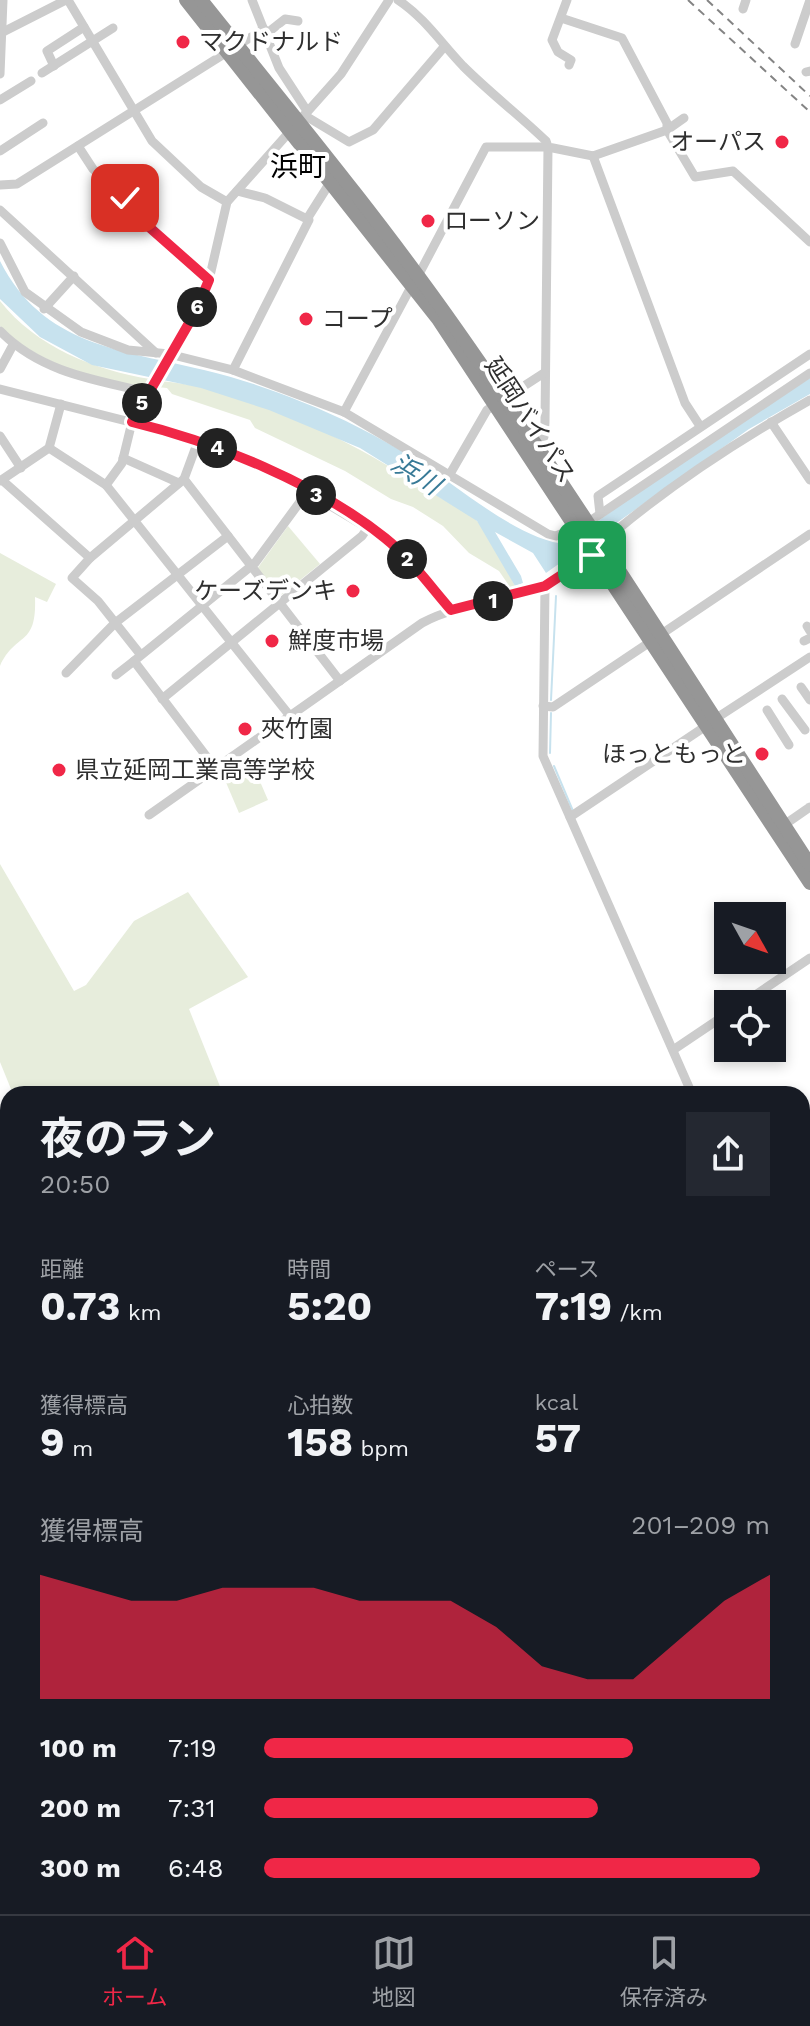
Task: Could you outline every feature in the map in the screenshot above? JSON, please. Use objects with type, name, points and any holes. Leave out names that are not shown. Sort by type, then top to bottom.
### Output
[{"type":"highway","name":"延岡バイパス","points":[[186,0],[300,119],[415,281],[495,405],[590,534]]},
{"type":"highway","name":"延岡バイパス","points":[[201,0],[234,50]]},
{"type":"highway","name":"延岡バイパス","points":[[300,119],[331,181],[415,281]]},
{"type":"highway","name":"延岡バイパス","points":[[495,405],[536,445],[810,883]]},
{"type":"highway","name":"延岡バイパス","points":[[710,722],[810,865]]},
{"type":"street","points":[[0,74],[3,0]]},
{"type":"street","points":[[252,0],[300,119],[349,142],[369,134],[444,47]]},
{"type":"street","points":[[106,485],[123,458],[132,422],[196,311],[209,280],[227,202],[341,74],[390,0],[423,20],[444,47],[495,98],[546,141],[548,147],[544,437],[536,445]]},
{"type":"street","points":[[567,0],[552,40],[558,52],[571,60],[569,65]]},
{"type":"street","points":[[795,44],[810,0]]},
{"type":"street","points":[[3,32],[70,1],[161,150],[201,187],[227,202]]},
{"type":"street","points":[[561,18],[622,38],[667,123],[667,130],[695,177],[733,171],[810,242]]},
{"type":"street","points":[[0,185],[17,184],[285,19],[298,21]]},
{"type":"street","points":[[54,66],[47,51],[84,27]]},
{"type":"street","points":[[42,73],[113,28]]},
{"type":"street","points":[[0,100],[31,81]]},
{"type":"street","points":[[344,412],[486,147],[548,147],[593,156],[667,130],[684,118]]},
{"type":"street","points":[[0,151],[43,123]]},
{"type":"street","points":[[78,146],[93,169],[125,198],[140,219],[209,280]]},
{"type":"street","points":[[593,156],[685,403],[700,426]]},
{"type":"street","points":[[233,370],[307,219],[331,181]]},
{"type":"street","points":[[237,191],[265,198],[307,219]]},
{"type":"street","points":[[0,210],[156,353]]},
{"type":"street","points":[[0,243],[13,275],[44,309],[105,343],[233,370],[344,412],[556,536],[617,530],[771,422],[810,400]]},
{"type":"street","points":[[44,309],[74,276]]},
{"type":"street","points":[[0,331],[13,345],[37,361],[74,375],[150,389]]},
{"type":"street","points":[[0,369],[13,345]]},
{"type":"street","points":[[590,534],[598,496],[810,354]]},
{"type":"street","points":[[450,474],[495,405],[544,373]]},
{"type":"street","points":[[149,815],[422,623],[451,610],[545,586],[590,534],[810,373]]},
{"type":"street","points":[[0,389],[198,441],[308,491],[369,526],[401,553],[451,610]]},
{"type":"street","points":[[61,404],[49,448],[1,481],[90,558]]},
{"type":"street","points":[[771,422],[810,480]]},
{"type":"street","points":[[0,436],[21,468]]},
{"type":"street","points":[[198,441],[182,481],[90,558],[72,578],[115,623],[162,699],[216,769]]},
{"type":"street","points":[[49,448],[106,485],[290,716]]},
{"type":"street","points":[[123,458],[182,481],[340,681]]},
{"type":"street","points":[[116,675],[251,566],[308,491]]},
{"type":"street","points":[[162,699],[362,536],[369,526]]},
{"type":"street","points":[[543,706],[553,707],[810,534]]},
{"type":"street","points":[[66,673],[115,623],[228,536]]},
{"type":"street","points":[[545,586],[543,756],[689,1086]]},
{"type":"street","points":[[570,817],[810,657]]},
{"type":"street","points":[[801,687],[810,700]]},
{"type":"street","points":[[782,699],[805,730]]},
{"type":"street","points":[[767,710],[789,745]]},
{"type":"street","points":[[784,825],[810,807]]},
{"type":"street","points":[[763,990],[810,958]]},
{"type":"street","points":[[673,1050],[714,1022]]},
{"type":"green space","points":[[0,301],[31,331],[68,354],[108,369],[150,379],[142,388],[48,360],[15,340],[0,326]]},
{"type":"green space","points":[[160,381],[196,386],[269,407],[339,439],[406,476],[474,518],[494,544],[515,586],[510,587],[499,571],[469,553],[443,526],[413,507],[391,499],[345,471],[255,428],[250,420],[172,394],[167,388],[157,387]]},
{"type":"green space","points":[[288,526],[320,564],[279,597],[257,569]]},
{"type":"green space","points":[[0,553],[56,584],[47,602],[35,597],[35,613],[29,632],[6,655],[0,666]]},
{"type":"green space","points":[[248,754],[268,800],[239,813],[222,773]]},
{"type":"green space","points":[[0,864],[74,991],[86,985],[134,921],[188,892],[248,977],[189,1009],[220,1086],[10,1086],[0,1062]]},
{"type":"water","name":"浜川","points":[[0,261],[18,289],[38,311],[62,328],[115,349],[229,377],[317,408],[401,451],[509,523],[548,541],[567,544],[659,476],[810,378],[810,394],[749,429],[546,573],[533,553],[495,532],[521,576],[523,583],[515,586],[477,521],[360,448],[269,410],[201,388],[92,365],[40,337],[0,299]]},
{"type":"waterway","points":[[551,700],[556,596]]},
{"type":"waterway","points":[[550,753],[551,713]]},
{"type":"waterway","points":[[554,766],[573,811]]},
{"type":"railway","points":[[688,0],[810,112]]},
{"type":"railway","points":[[707,0],[810,96]]},
{"type":"place","name":"マクドナルド","points":[[183,42]]},
{"type":"place","name":"オーパス","points":[[782,142]]},
{"type":"place","name":"ローソン","points":[[428,221]]},
{"type":"place","name":"コープ","points":[[306,319]]},
{"type":"place","name":"ケーズデンキ","points":[[353,591]]},
{"type":"place","name":"鮮度市場","points":[[272,641]]},
{"type":"place","name":"夾竹園","points":[[245,729]]},
{"type":"place","name":"ほっともっと","points":[[762,754]]},
{"type":"place","name":"県立延岡工業高等学校","points":[[59,770]]},
{"type":"district","name":"浜町","points":[[298,166]]},
{"type":"route","points":[[125,198],[140,219],[209,280],[196,311],[132,422],[227,452],[337,506],[386,539],[451,610],[545,586],[592,555]]}]
